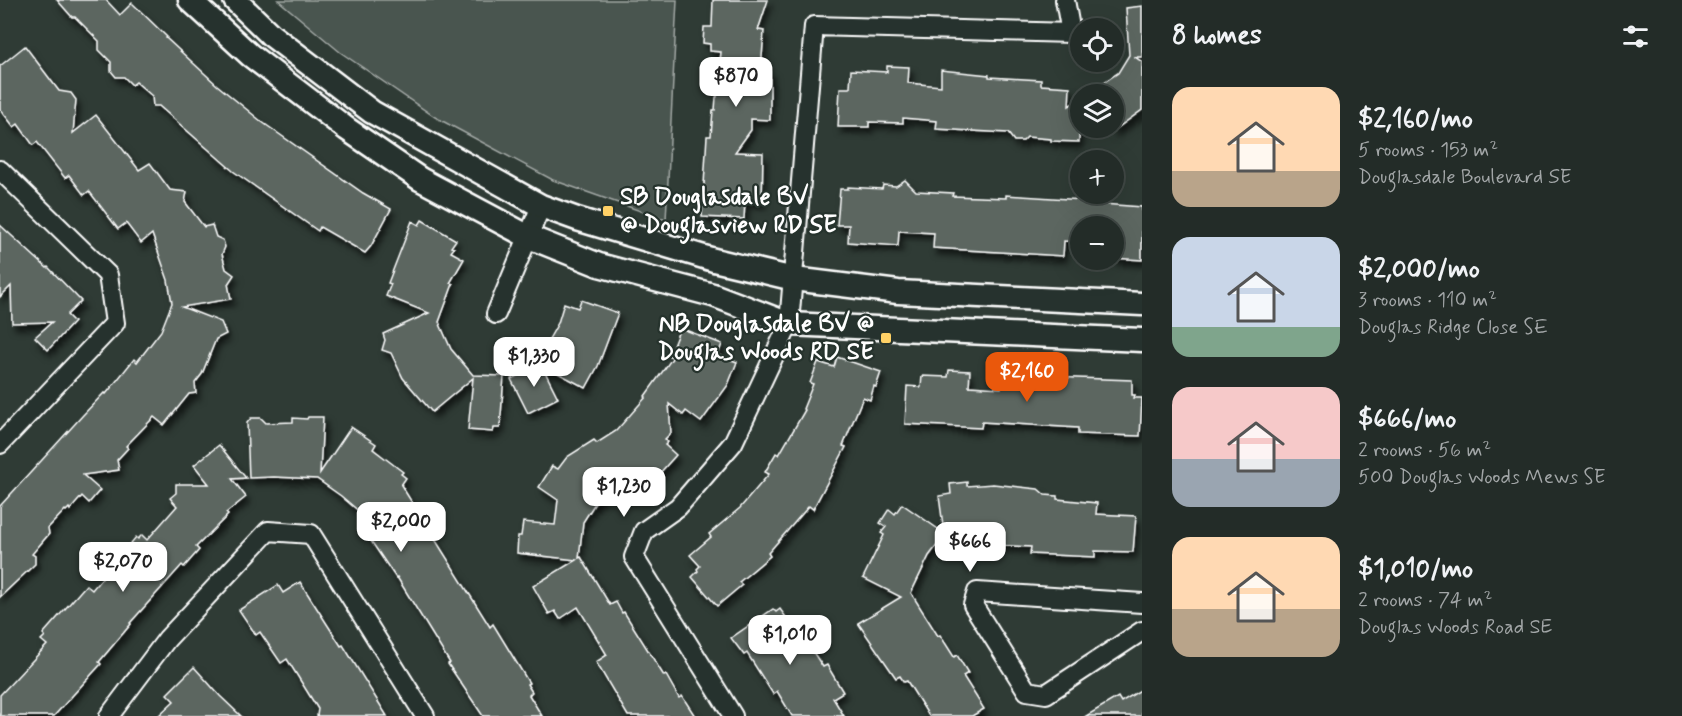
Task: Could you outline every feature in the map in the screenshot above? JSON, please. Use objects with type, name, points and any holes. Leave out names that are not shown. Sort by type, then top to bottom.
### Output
[{"type":"street","points":[[190,0],[250,55],[347,129],[420,179],[529,237],[599,265],[712,295],[789,324],[1142,340]]},
{"type":"street","points":[[235,0],[271,35],[372,112],[542,206],[577,219],[704,257],[794,279],[898,292],[1142,304]]},
{"type":"street","points":[[733,716],[634,557],[644,531],[678,507],[733,443],[789,324],[814,26],[1071,33],[1065,0]]},
{"type":"street","points":[[0,170],[108,275],[115,323],[0,444]]},
{"type":"street","points":[[496,314],[542,206]]},
{"type":"street","points":[[109,716],[167,639],[267,531],[311,534],[425,716]]},
{"type":"street","points":[[1142,603],[977,592],[973,605],[1027,691],[1046,694],[1142,631]]},
{"type":"shaded area","points":[[278,0],[677,0],[666,220],[553,180],[435,117],[340,52]]},
{"type":"building","points":[[57,0],[106,0],[120,15],[132,3],[217,85],[262,122],[363,193],[391,209],[371,246],[365,253],[320,227],[318,231],[233,171],[159,106],[153,106],[152,96],[136,82],[132,85],[124,77],[116,77],[111,71],[111,62],[99,50],[99,41]]},
{"type":"building","points":[[713,0],[768,0],[758,30],[764,31],[761,70],[770,71],[770,120],[751,119],[751,130],[735,152],[763,153],[762,202],[745,201],[744,219],[702,217],[707,136],[711,136],[721,52],[710,51],[710,44],[703,43],[704,27],[712,27]]},
{"type":"building","points":[[1142,6],[1142,57],[1135,57],[1142,62],[1142,110],[1124,123],[1124,84],[1101,84],[1119,72],[1124,72],[1124,63],[1129,55],[1126,8]]},
{"type":"building","points":[[25,46],[59,91],[71,93],[76,100],[73,133],[96,115],[139,170],[150,163],[170,190],[187,192],[185,202],[204,227],[212,225],[216,237],[223,240],[225,247],[222,254],[226,269],[234,275],[228,284],[231,299],[182,307],[221,322],[226,334],[216,339],[202,374],[195,383],[196,393],[189,394],[164,425],[154,417],[126,446],[128,448],[117,460],[119,470],[83,475],[100,490],[89,503],[82,496],[70,510],[69,508],[65,510],[48,528],[49,534],[32,554],[35,556],[35,564],[0,597],[0,506],[83,415],[104,393],[106,394],[134,359],[137,362],[161,331],[172,303],[168,280],[152,234],[141,243],[126,223],[118,229],[89,191],[84,195],[69,175],[65,178],[37,142],[33,145],[18,124],[14,127],[0,109],[0,66]]},
{"type":"building","points":[[887,66],[909,67],[908,83],[941,86],[941,70],[989,75],[989,77],[1041,80],[1041,85],[1070,87],[1070,138],[1079,138],[1079,142],[1027,137],[1023,141],[1014,141],[1008,133],[936,129],[937,121],[903,118],[903,123],[869,122],[869,127],[838,127],[840,88],[850,88],[851,70],[887,72]]},
{"type":"building","points":[[905,180],[916,191],[953,193],[952,196],[1006,198],[1006,195],[1070,199],[1070,204],[1142,207],[1142,260],[1124,259],[1124,216],[1070,216],[1070,242],[1064,241],[1063,256],[933,248],[934,233],[899,231],[898,246],[848,242],[849,225],[837,225],[840,189],[848,189],[848,187],[882,189],[883,185],[896,186]]},
{"type":"building","points":[[422,220],[456,240],[451,247],[454,248],[451,252],[464,259],[450,283],[453,284],[439,322],[451,349],[473,375],[504,376],[500,428],[494,428],[493,432],[468,430],[473,378],[432,412],[403,378],[391,353],[382,350],[385,340],[383,334],[429,313],[386,296],[391,284],[388,283],[412,221],[419,225]]},
{"type":"building","points":[[0,225],[48,267],[81,301],[67,315],[74,322],[48,350],[35,337],[52,322],[12,323],[11,286],[0,297]]},
{"type":"building","points":[[581,300],[618,313],[598,366],[586,388],[541,364],[558,356],[544,348],[558,323],[564,303],[578,308]]},
{"type":"building","points":[[680,328],[722,344],[718,355],[737,362],[728,385],[701,422],[686,411],[683,415],[669,404],[671,433],[665,439],[668,442],[665,445],[676,455],[659,474],[658,472],[630,490],[629,488],[620,493],[611,478],[583,522],[579,558],[581,557],[610,605],[616,602],[622,613],[624,612],[679,698],[682,696],[695,716],[628,716],[596,662],[607,655],[578,607],[560,619],[555,611],[549,614],[533,586],[576,560],[517,553],[518,536],[521,536],[523,522],[555,525],[558,500],[539,487],[552,466],[558,469],[567,457],[594,440],[597,443],[616,431],[646,397],[673,357],[669,356]]},
{"type":"building","points":[[837,357],[881,372],[870,400],[863,397],[843,446],[846,447],[813,509],[809,506],[768,553],[770,556],[739,582],[742,585],[717,606],[692,577],[700,566],[690,555],[711,537],[709,534],[740,508],[769,474],[765,472],[776,453],[779,455],[805,410],[803,409],[813,384],[810,383],[818,362],[834,367]]},
{"type":"building","points":[[541,364],[558,398],[528,413],[511,379]]},
{"type":"building","points":[[949,370],[970,371],[969,386],[1001,388],[1002,373],[1023,374],[1022,376],[1132,380],[1132,395],[1135,395],[1134,398],[1142,398],[1140,436],[1078,434],[1078,428],[982,422],[981,428],[905,424],[907,386],[921,387],[922,376],[948,377]]},
{"type":"building","points":[[308,417],[323,417],[320,473],[351,427],[376,444],[373,449],[403,472],[401,474],[406,478],[401,485],[490,627],[493,624],[529,683],[527,684],[532,692],[529,695],[542,716],[483,716],[448,664],[450,663],[397,577],[369,538],[381,530],[341,496],[317,479],[249,478],[247,423],[251,418],[261,418],[266,423],[293,422],[293,418],[307,419]]},
{"type":"building","points":[[219,445],[246,478],[232,479],[246,497],[226,513],[228,515],[196,547],[199,550],[184,567],[182,565],[130,623],[99,662],[101,664],[54,716],[0,716],[0,695],[47,645],[41,640],[45,636],[43,634],[86,585],[92,590],[136,537],[138,539],[142,535],[147,540],[177,506],[170,498],[176,493],[176,484],[209,484],[194,465]]},
{"type":"building","points":[[967,482],[967,486],[993,484],[1038,489],[1045,495],[1057,496],[1057,499],[1097,503],[1096,514],[1136,516],[1133,552],[1095,551],[1095,557],[1030,554],[1031,547],[993,545],[993,537],[938,544],[929,556],[911,593],[938,636],[940,635],[954,657],[957,655],[968,673],[963,676],[984,709],[972,716],[929,716],[907,681],[904,682],[900,676],[896,678],[858,623],[901,597],[863,578],[884,535],[881,533],[886,527],[880,523],[889,509],[895,514],[902,504],[944,533],[939,496],[951,494],[950,484]]},
{"type":"building","points":[[300,582],[387,716],[317,716],[318,709],[287,659],[281,663],[260,632],[256,635],[239,610],[278,585],[283,593]]},
{"type":"building","points":[[773,609],[776,612],[780,609],[801,638],[803,637],[823,667],[827,665],[843,692],[833,698],[844,716],[792,716],[777,691],[773,694],[747,653],[744,655],[731,638]]},
{"type":"building","points":[[194,667],[241,716],[158,716],[174,701],[167,694]]},
{"type":"building","points":[[1142,689],[1142,716],[1086,716],[1118,697],[1121,702]]},
{"type":"place","name":"SB Douglasdale BV @ Douglasview RD SE","points":[[608,211]]},
{"type":"place","name":"NB Douglasdale BV @ Douglas Woods RD SE","points":[[886,338]]}]
